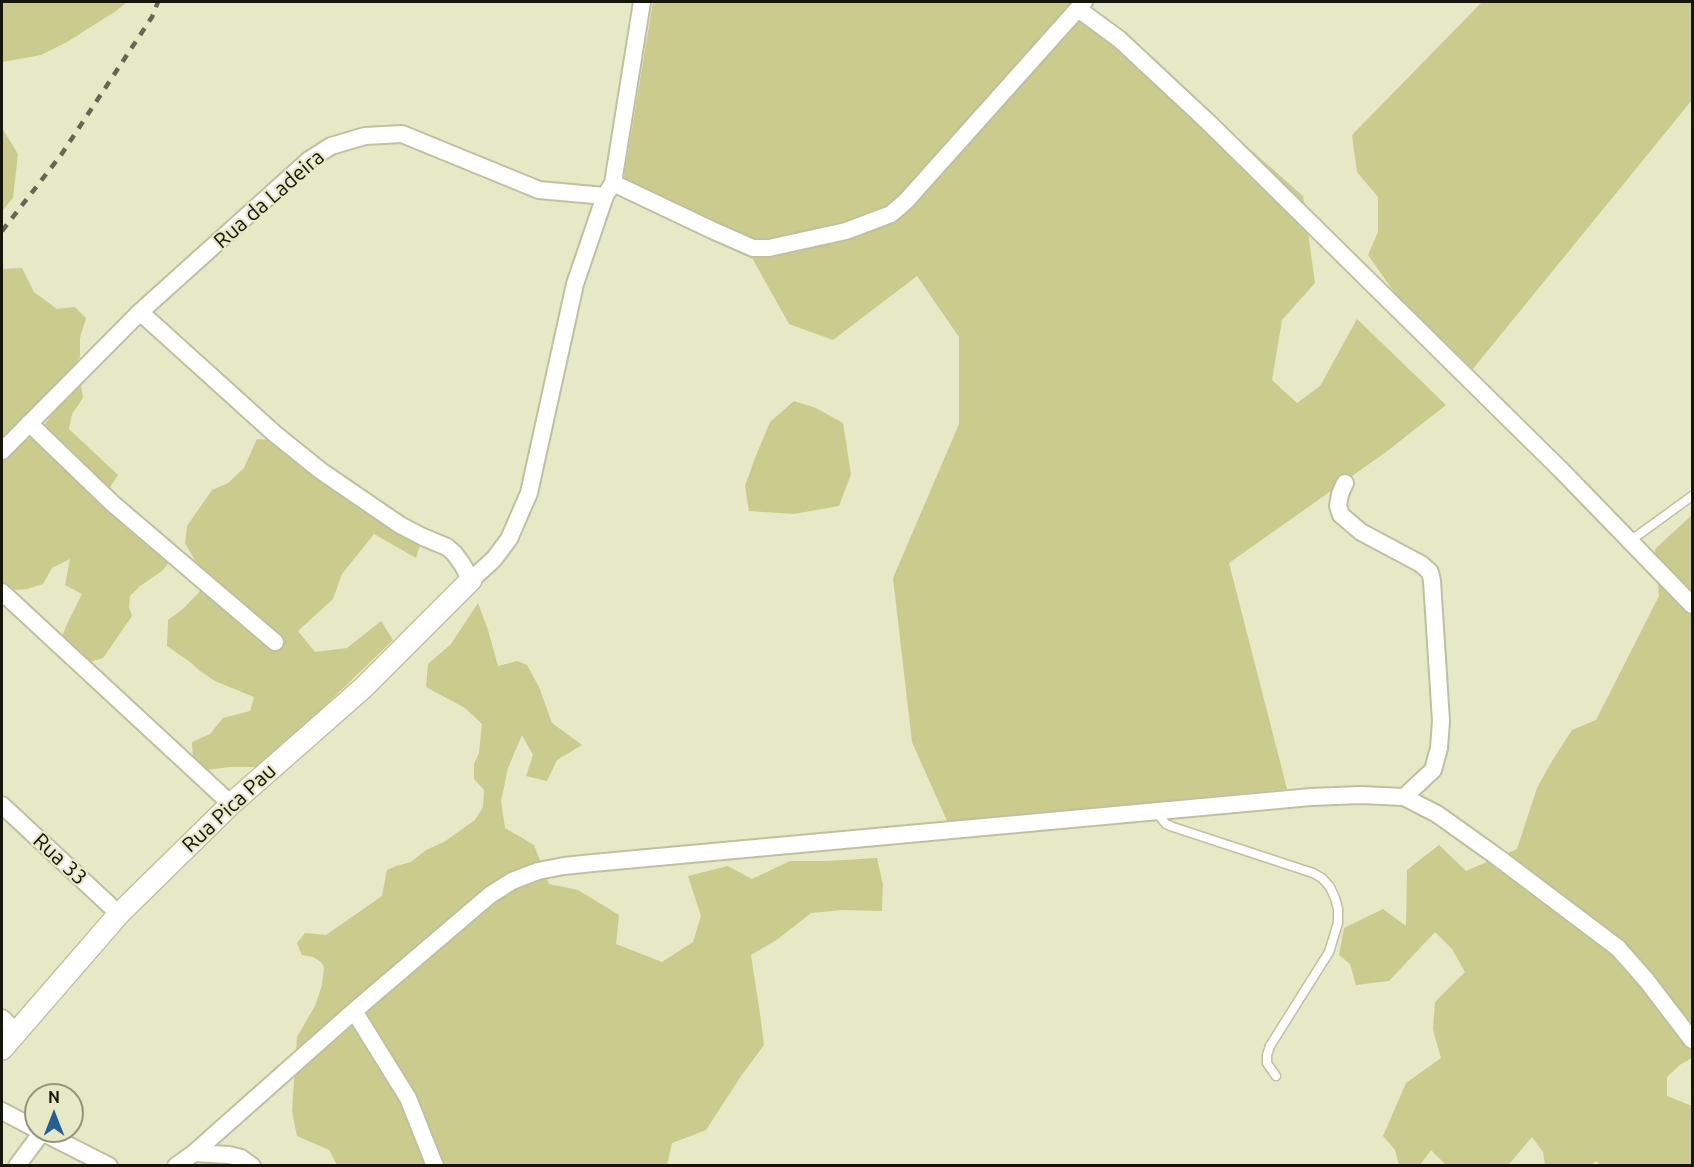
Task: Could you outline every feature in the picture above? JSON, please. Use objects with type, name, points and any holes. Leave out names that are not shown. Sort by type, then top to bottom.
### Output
[{"type":"street","points":[[140,312],[275,434],[321,471],[400,525],[447,547],[462,564],[471,580],[494,559],[509,539],[529,493],[575,284],[609,190],[642,2]]},
{"type":"street","points":[[609,190],[753,248],[769,248],[846,231],[891,214],[906,201],[1082,5],[1208,122],[1692,605]]},
{"type":"street","name":"Rua da Ladeira","points":[[2,451],[140,312],[309,160],[331,146],[365,136],[402,134],[539,190],[609,190]]},
{"type":"street","points":[[29,423],[112,503],[275,642]]},
{"type":"street","points":[[1345,483],[1338,506],[1341,515],[1361,532],[1420,564],[1430,572],[1432,581],[1441,721],[1439,748],[1433,770],[1404,797]]},
{"type":"street","name":"Rua Pica Pau","points":[[2,1049],[9,1025],[119,914],[231,804],[363,688],[471,580]]},
{"type":"street","points":[[2,592],[231,804]]},
{"type":"street","points":[[176,1166],[194,1153],[354,1011],[490,895],[512,881],[538,871],[593,863],[1311,796],[1404,797],[1445,820],[1618,948],[1647,981],[1692,1040]]},
{"type":"street","name":"Rua 33","points":[[2,805],[119,914]]},
{"type":"street","points":[[354,1011],[408,1098],[435,1166]]},
{"type":"street","points":[[2,1111],[24,1123]]},
{"type":"street","points":[[17,1166],[32,1143]]},
{"type":"street","points":[[64,1143],[109,1166]]},
{"type":"street","points":[[194,1153],[229,1155],[241,1158],[252,1166]]},
{"type":"lane","points":[[1629,540],[1692,495]]},
{"type":"lane","points":[[1158,811],[1166,824],[1173,827],[1313,873],[1322,878],[1330,887],[1335,898],[1338,923],[1329,952],[1270,1046],[1267,1055],[1267,1063],[1276,1076]]},
{"type":"green space","points":[[2,2],[127,2],[67,42],[41,55],[2,62]]},
{"type":"green space","points":[[653,2],[1084,2],[1303,196],[1315,283],[1282,320],[1272,380],[1297,403],[1320,386],[1357,319],[1446,405],[1386,452],[1229,563],[1287,789],[948,823],[912,742],[893,578],[959,424],[959,337],[917,276],[833,340],[789,324],[751,256],[624,177]]},
{"type":"green space","points":[[1482,2],[1692,2],[1692,100],[1472,370],[1406,309],[1368,255],[1378,232],[1378,197],[1357,172],[1352,135]]},
{"type":"green space","points":[[2,128],[18,154],[13,198],[2,211]]},
{"type":"green space","points":[[22,268],[34,292],[57,309],[75,307],[86,318],[80,338],[80,357],[58,386],[2,440],[2,269]]},
{"type":"green space","points":[[81,384],[83,398],[72,414],[69,429],[118,475],[109,489],[103,507],[127,520],[172,559],[162,571],[130,596],[129,607],[132,616],[103,658],[90,662],[75,653],[62,637],[82,594],[65,585],[70,559],[52,568],[43,584],[15,590],[2,582],[2,461],[45,424],[67,392]]},
{"type":"green space","points":[[794,401],[816,408],[843,423],[851,474],[839,506],[794,514],[749,511],[745,486],[755,458],[770,422]]},
{"type":"green space","points":[[257,439],[273,440],[389,526],[420,545],[416,558],[374,534],[342,574],[333,599],[298,631],[315,652],[347,648],[381,621],[393,640],[276,753],[258,767],[207,770],[193,759],[192,742],[210,734],[223,718],[250,711],[254,697],[215,681],[167,646],[168,620],[183,609],[202,589],[201,571],[185,543],[187,526],[212,490],[228,483],[244,468]]},
{"type":"green space","points":[[1692,515],[1692,1058],[1681,1064],[1667,1077],[1667,1096],[1692,1106],[1692,1165],[1601,1166],[1596,1161],[1591,1165],[1545,1165],[1543,1152],[1532,1137],[1506,1165],[1446,1165],[1431,1150],[1420,1165],[1399,1165],[1395,1150],[1383,1136],[1406,1083],[1441,1058],[1433,1030],[1435,1002],[1465,972],[1452,949],[1435,932],[1389,981],[1356,985],[1350,964],[1339,955],[1344,928],[1383,909],[1406,926],[1407,870],[1439,845],[1466,871],[1517,849],[1537,788],[1552,761],[1572,730],[1596,720],[1659,596],[1655,549]]},
{"type":"green space","points":[[478,603],[498,666],[517,661],[527,665],[539,687],[552,723],[582,745],[557,760],[547,781],[526,776],[533,755],[522,735],[508,768],[501,801],[505,828],[534,845],[549,884],[578,890],[619,915],[616,944],[662,962],[693,942],[701,916],[688,876],[728,866],[752,879],[790,861],[877,858],[883,885],[882,911],[842,910],[811,913],[778,939],[751,955],[764,1045],[706,1130],[672,1143],[667,1165],[337,1165],[329,1150],[297,1136],[292,1111],[297,1037],[315,1006],[322,985],[324,967],[313,957],[302,955],[297,943],[305,933],[326,935],[382,896],[387,870],[411,862],[426,850],[444,842],[475,820],[483,807],[484,790],[474,779],[474,764],[479,753],[482,724],[465,708],[426,687],[428,664],[451,644]]},
{"type":"railway","points":[[2,231],[61,155],[152,17],[158,2]]}]
